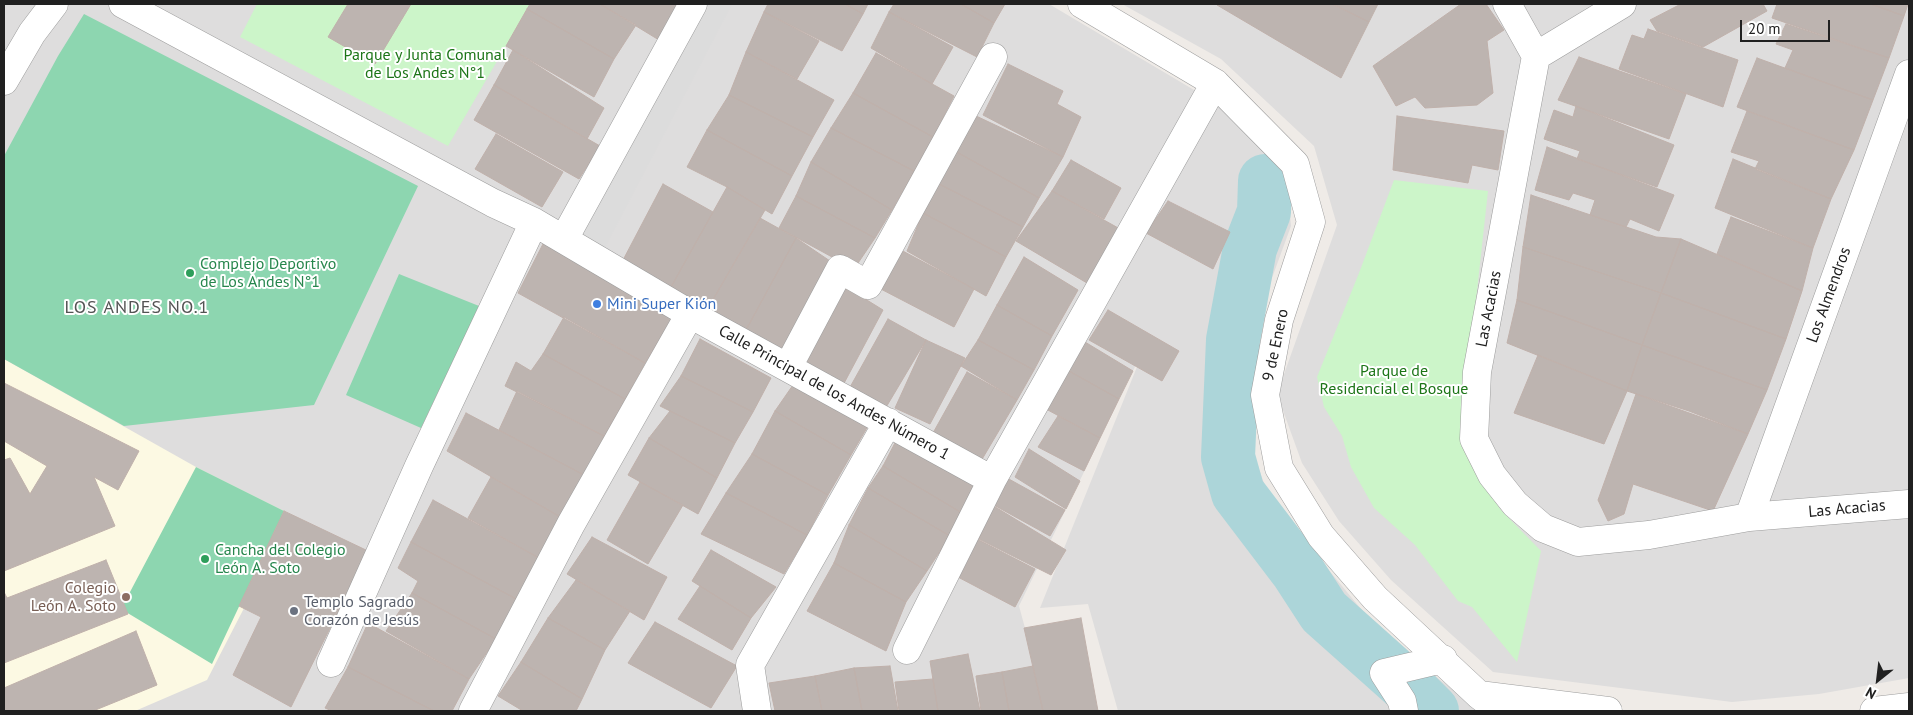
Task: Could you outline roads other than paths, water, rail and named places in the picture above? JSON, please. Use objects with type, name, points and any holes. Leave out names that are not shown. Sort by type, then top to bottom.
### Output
[{"type":"street","points":[[4,81],[32,33],[54,4]]},
{"type":"street","name":"Calle Principal de los Andes Número 1","points":[[123,4],[493,203],[534,222],[690,314],[992,480]]},
{"type":"street","points":[[564,239],[693,4]]},
{"type":"street","name":"9 de Enero","points":[[1082,4],[1215,82],[1295,164],[1311,222],[1280,320],[1265,395],[1279,468],[1321,536],[1375,598],[1439,660],[1490,703]]},
{"type":"street","points":[[1507,4],[1536,56],[1622,4]]},
{"type":"street","points":[[788,367],[840,269],[868,284],[993,56]]},
{"type":"street","name":"Las Acacias","points":[[1536,56],[1477,372],[1474,439],[1492,474],[1515,504],[1543,528],[1578,542],[1649,535],[1749,517],[1909,504]]},
{"type":"street","name":"Los Almendros","points":[[1749,517],[1909,74]]},
{"type":"street","points":[[907,650],[992,480],[1215,82]]},
{"type":"street","points":[[331,663],[420,466],[534,222]]},
{"type":"street","points":[[473,711],[571,524],[690,314]]},
{"type":"street","points":[[757,711],[750,665],[888,422]]},
{"type":"street","points":[[1404,711],[1402,701],[1384,673],[1439,660]]},
{"type":"street","points":[[1490,703],[1608,711]]},
{"type":"street","points":[[1874,711],[1909,708]]},
{"type":"waterway","points":[[1265,181],[1264,212],[1250,248],[1233,340],[1228,457],[1238,493],[1298,572],[1324,612],[1407,686],[1432,711]]},
{"type":"place","name":"Complejo Deportivo de Los Andes N°1","points":[[190,273]]},
{"type":"place","name":"Mini Super Kión","points":[[597,304]]},
{"type":"place","name":"Cancha del Colegio León A. Soto","points":[[205,559]]},
{"type":"place","name":"Colegio León A. Soto","points":[[126,597]]},
{"type":"place","name":"Templo Sagrado Corazón de Jesús","points":[[294,611]]},
{"type":"district","name":"LOS ANDES NO.1","points":[[137,308]]},
{"type":"park label","name":"Parque y Junta Comunal de Los Andes N°1","points":[[425,64]]},
{"type":"park label","name":"Parque de Residencial el Bosque","points":[[1394,380]]}]
